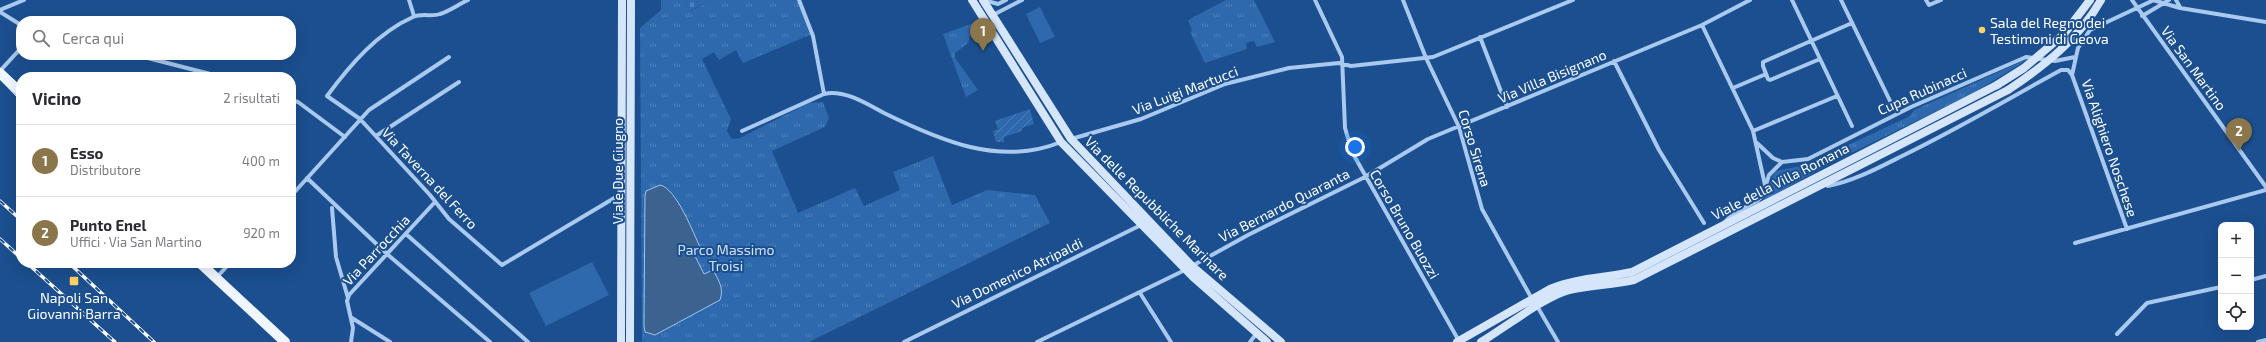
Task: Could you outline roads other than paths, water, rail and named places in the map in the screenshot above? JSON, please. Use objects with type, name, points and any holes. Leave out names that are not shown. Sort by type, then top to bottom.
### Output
[{"type":"main road","name":"Viale Due Giugno","points":[[621,342],[622,0]]},
{"type":"main road","name":"Viale Due Giugno","points":[[630,342],[631,0]]},
{"type":"main road","name":"Via delle Repubbliche Marinare","points":[[972,0],[1060,142],[1267,342]]},
{"type":"main road","name":"Via delle Repubbliche Marinare","points":[[983,0],[1071,139],[1144,222]]},
{"type":"main road","name":"Viale della Villa Romana","points":[[1481,342],[1566,282],[1612,277],[1632,272],[1723,224],[1997,85],[2024,68],[2064,34],[2090,0]]},
{"type":"main road","name":"Viale della Villa Romana","points":[[1459,342],[1535,303],[1568,290],[1612,285],[1634,280],[2008,90],[2066,46],[2091,18],[2101,0]]},
{"type":"main road","points":[[0,72],[16,88]]},
{"type":"main road","name":"Via delle Repubbliche Marinare","points":[[1060,142],[1071,139]]},
{"type":"main road","points":[[205,268],[285,342]]},
{"type":"main road","name":"Via delle Repubbliche Marinare","points":[[1189,268],[1281,342]]},
{"type":"street","points":[[0,11],[24,0]]},
{"type":"street","points":[[409,0],[414,16],[440,15],[468,0]]},
{"type":"street","points":[[799,0],[813,36],[824,94]]},
{"type":"street","points":[[983,0],[998,4]]},
{"type":"street","points":[[990,13],[998,4],[1006,0]]},
{"type":"street","points":[[983,17],[1022,0]]},
{"type":"street","name":"Corso Bruno Buozzi","points":[[1315,0],[1339,49],[1344,64],[1346,136],[1365,177],[1459,342]]},
{"type":"street","name":"Corso Sirena","points":[[1403,0],[1426,58],[1459,127],[1482,209],[1558,342]]},
{"type":"street","name":"Via Luigi Martucci","points":[[1071,139],[1141,119],[1225,84],[1289,68],[1344,64],[1351,66],[1426,58],[1573,0]]},
{"type":"street","name":"Via Villa Bisignano","points":[[1365,177],[1428,139],[1702,25],[1750,0]]},
{"type":"street","points":[[1792,0],[1852,126]]},
{"type":"street","points":[[1841,0],[1892,106]]},
{"type":"street","points":[[1926,0],[1930,5],[1942,0]]},
{"type":"street","name":"Via San Martino","points":[[2075,243],[2266,189],[2136,8],[2132,0]]},
{"type":"street","points":[[2072,75],[2075,57],[2090,30],[2153,0],[2162,4],[2180,8],[2266,22]]},
{"type":"street","points":[[2142,16],[2169,0]]},
{"type":"street","points":[[2176,0],[2180,8]]},
{"type":"street","points":[[0,11],[16,22]]},
{"type":"street","name":"Via Taverna del Ferro","points":[[414,16],[394,28],[359,57],[345,72],[327,96],[360,120],[376,136],[430,195],[448,219],[502,265],[622,194]]},
{"type":"street","points":[[1820,59],[1770,80],[1766,74],[1764,62],[1852,23]]},
{"type":"street","points":[[1702,25],[1753,131],[1757,143],[1765,186]]},
{"type":"street","points":[[1480,37],[1507,107]]},
{"type":"street","points":[[0,72],[16,54]]},
{"type":"street","points":[[296,191],[369,110],[449,57]]},
{"type":"street","name":"Cupa Rubinacci","points":[[1782,162],[1808,159],[1911,107],[2026,57],[2055,62],[2075,57]]},
{"type":"street","points":[[156,60],[202,72]]},
{"type":"street","points":[[1614,61],[1659,150],[1704,223]]},
{"type":"street","points":[[1824,184],[1828,186],[1846,182],[1880,166],[1992,110],[2061,70],[2068,70],[2072,75]]},
{"type":"street","points":[[1733,88],[1766,74]]},
{"type":"street","name":"Via Alighiero Noschese","points":[[2072,75],[2127,229]]},
{"type":"street","points":[[376,136],[459,82]]},
{"type":"street","points":[[742,131],[824,94],[834,93],[857,100],[939,138],[980,150],[1019,151],[1041,148],[1060,142]]},
{"type":"street","points":[[1753,131],[1837,96]]},
{"type":"street","points":[[296,101],[344,137]]},
{"type":"street","points":[[1723,224],[1733,214],[1757,201],[1763,195],[1769,175],[1782,162],[1773,158],[1757,143]]},
{"type":"street","name":"Via Bernardo Quaranta","points":[[1037,342],[1140,293],[1189,268],[1248,234],[1365,177]]},
{"type":"street","points":[[308,178],[387,254],[490,342]]},
{"type":"street","name":"Via Parrocchia","points":[[350,342],[352,318],[348,298],[434,202]]},
{"type":"street","points":[[332,208],[336,257],[348,298]]},
{"type":"street","name":"Via Domenico Atripaldi","points":[[904,342],[1144,222]]},
{"type":"street","points":[[406,234],[528,342]]},
{"type":"street","points":[[216,279],[226,268]]},
{"type":"street","points":[[2254,279],[2266,276]]},
{"type":"street","points":[[2117,334],[2147,302],[2218,288]]},
{"type":"street","points":[[1140,293],[1171,342]]},
{"type":"street","points":[[352,318],[390,342]]},
{"type":"street","points":[[1250,342],[1257,333]]},
{"type":"street","points":[[2258,342],[2266,340]]},
{"type":"tram line","points":[[0,68],[16,82]]},
{"type":"tram line","points":[[0,79],[16,96]]},
{"type":"railway","points":[[0,201],[16,215]]},
{"type":"railway","points":[[0,239],[16,253]]},
{"type":"railway","points":[[33,268],[115,342]]},
{"type":"railway","points":[[74,268],[154,342]]},
{"type":"place","name":"Sala del Regno dei Testimoni di Geova","points":[[1982,30]]},
{"type":"place","name":"Esso","points":[[983,51]]},
{"type":"place","name":"Punto Enel","points":[[2239,151]]},
{"type":"place","name":"Napoli San Giovanni Barra","points":[[74,281]]},
{"type":"park label","name":"Parco Massimo Troisi","points":[[726,258]]}]
